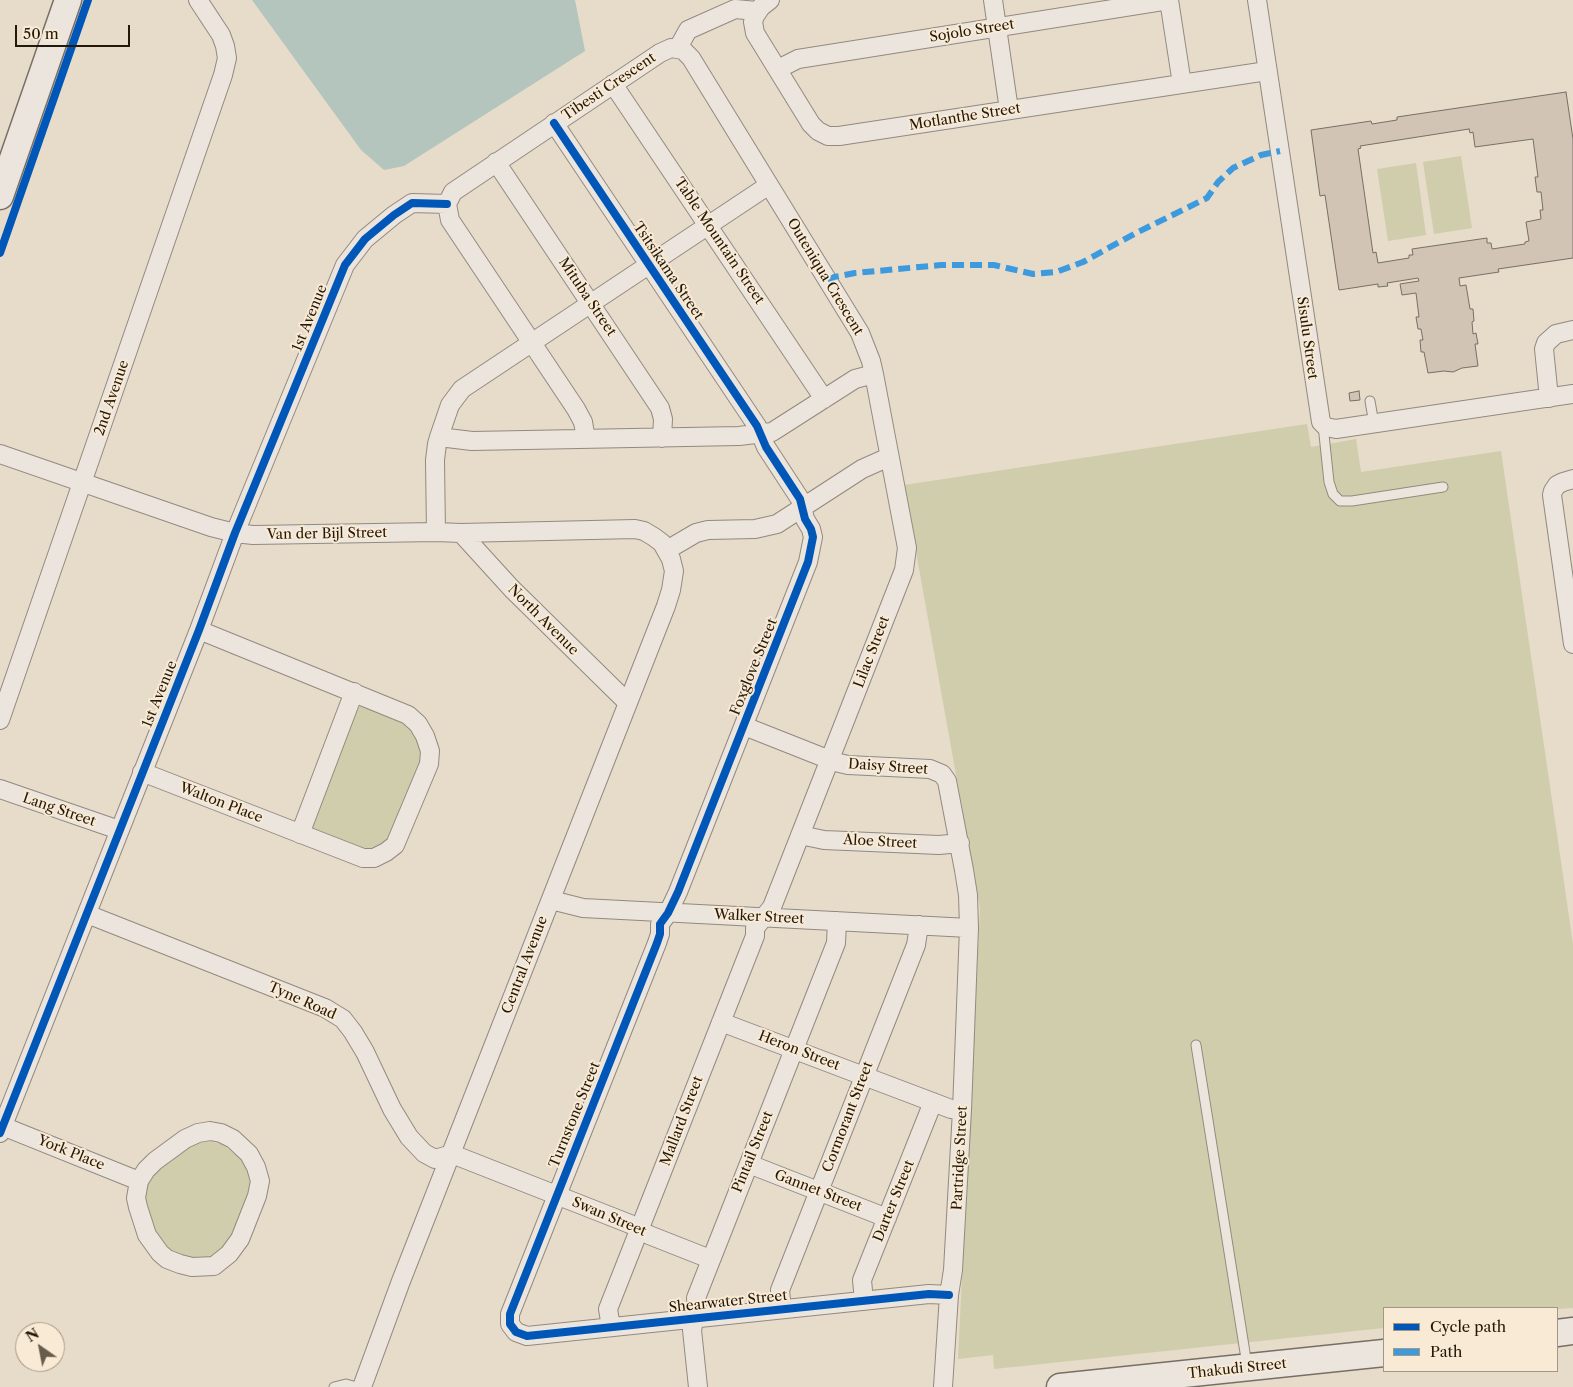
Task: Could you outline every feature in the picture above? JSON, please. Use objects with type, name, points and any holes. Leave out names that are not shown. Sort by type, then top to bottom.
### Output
[{"type":"street","points":[[0,196],[68,0]]},
{"type":"street","name":"2nd Avenue","points":[[0,720],[223,75],[227,58],[225,46],[221,35],[198,0]]},
{"type":"street","points":[[993,0],[1009,110]]},
{"type":"street","points":[[1169,0],[1182,84]]},
{"type":"street","name":"Sojolo Street","points":[[778,69],[798,59],[1169,0]]},
{"type":"street","name":"Sisulu Street","points":[[1257,0],[1319,418],[1323,424]]},
{"type":"street","points":[[436,532],[435,460],[439,437],[450,405],[462,389],[769,184],[691,58],[678,48],[688,30],[735,9],[764,6]]},
{"type":"street","name":"Motlanthe Street","points":[[764,6],[754,22],[755,33],[814,128],[828,136],[839,136],[1268,71]]},
{"type":"street","name":"Tibesti Crescent","points":[[447,204],[449,198],[458,188],[496,162],[665,49],[678,48]]},
{"type":"street","name":"Table Mountain Street","points":[[613,84],[824,399]]},
{"type":"street","name":"Tsitsikama Street","points":[[554,123],[757,426],[760,434]]},
{"type":"street","name":"Mituba Street","points":[[496,162],[660,408],[662,415],[662,438]]},
{"type":"street","name":"Outeniqua Crescent","points":[[769,184],[860,333],[871,360],[874,374]]},
{"type":"street","name":"1st Avenue","points":[[1,1128],[199,630],[235,533],[345,265],[365,239],[412,203],[447,204]]},
{"type":"street","points":[[447,204],[450,220],[576,409],[583,422],[586,439]]},
{"type":"street","points":[[1549,398],[1544,349],[1546,343],[1556,334],[1573,330]]},
{"type":"street","points":[[439,437],[472,441],[662,438],[760,434],[772,432],[856,379],[874,374]]},
{"type":"street","name":"Lilac Street","points":[[764,918],[772,907],[906,563],[907,548],[874,374]]},
{"type":"street","points":[[1323,424],[1336,429],[1573,394]]},
{"type":"street","name":"Foxglove Street","points":[[668,913],[744,726],[810,554],[813,537],[805,519],[800,499],[766,447],[760,434]]},
{"type":"street","name":"Van der Bijl Street","points":[[0,454],[211,527],[253,536],[635,529],[644,531],[664,547]]},
{"type":"street","points":[[664,547],[696,533],[708,530],[755,529],[777,524],[862,469],[889,457]]},
{"type":"street","points":[[1573,479],[1557,485],[1552,494],[1569,594],[1573,644]]},
{"type":"street","name":"North Avenue","points":[[461,533],[519,596],[628,703]]},
{"type":"street","name":"Central Avenue","points":[[362,1387],[671,590],[674,571],[664,547]]},
{"type":"street","name":"Walton Place","points":[[142,772],[364,858],[374,858],[395,845],[429,764],[430,751],[425,736],[418,724],[408,715],[199,630]]},
{"type":"street","points":[[300,834],[354,692]]},
{"type":"street","name":"Daisy Street","points":[[744,726],[830,760],[848,765],[930,769],[942,774],[948,786],[960,843],[968,895],[969,928]]},
{"type":"street","name":"Lang Street","points":[[0,789],[119,830]]},
{"type":"street","name":"Aloe Street","points":[[800,835],[824,840],[939,845],[960,843]]},
{"type":"street","name":"Walker Street","points":[[551,900],[583,908],[969,928]]},
{"type":"street","name":"Turnstone Street","points":[[512,1328],[509,1319],[510,1314],[657,943],[660,934],[660,924],[668,913]]},
{"type":"street","name":"Tyne Road","points":[[87,914],[325,1008],[343,1019],[365,1052],[392,1109],[409,1137],[424,1153],[436,1159],[452,1154]]},
{"type":"street","name":"Mallard Street","points":[[611,1327],[608,1309],[755,936],[756,928],[764,918]]},
{"type":"street","name":"Pintail Street","points":[[698,1387],[692,1330],[697,1308],[696,1298],[836,943],[837,921]]},
{"type":"street","name":"Cormorant Street","points":[[782,1309],[780,1290],[916,945],[919,925]]},
{"type":"street","name":"Partridge Street","points":[[943,1387],[949,1295],[953,1270],[962,1110],[969,928]]},
{"type":"street","name":"Heron Street","points":[[721,1022],[951,1109],[962,1110]]},
{"type":"street","name":"Darter Street","points":[[864,1300],[862,1280],[933,1102]]},
{"type":"street","name":"York Place","points":[[1,1128],[139,1181]]},
{"type":"street","points":[[210,1131],[221,1133],[233,1139],[249,1154],[256,1167],[260,1181],[257,1196],[240,1239],[229,1254],[214,1266],[192,1267],[167,1259],[147,1235],[136,1198],[139,1181],[154,1161],[171,1148],[198,1133],[210,1131]]},
{"type":"street","name":"Swan Street","points":[[452,1154],[557,1195],[710,1259]]},
{"type":"street","name":"Gannet Street","points":[[749,1164],[887,1218]]},
{"type":"street","name":"Shearwater Street","points":[[512,1328],[516,1332],[527,1336],[864,1300],[929,1294],[949,1295]]},
{"type":"street","points":[[1558,1333],[1573,1331]]},
{"type":"street","name":"Thakudi Street","points":[[1060,1387],[1087,1386],[1383,1353]]},
{"type":"lane","points":[[1370,401],[1374,424]]},
{"type":"lane","points":[[1323,424],[1329,482],[1333,494],[1340,501],[1352,501],[1443,487]]},
{"type":"lane","points":[[1196,1045],[1248,1367]]},
{"type":"lane","points":[[334,1387],[346,1384],[357,1387]]},
{"type":"shaded area","points":[[252,0],[575,0],[585,51],[404,166],[384,170],[361,150]]},
{"type":"shaded area","points":[[1461,156],[1472,228],[1434,234],[1423,162]]},
{"type":"shaded area","points":[[1416,163],[1426,235],[1388,241],[1377,169]]},
{"type":"shaded area","points":[[1307,424],[1311,447],[1356,439],[1361,472],[1501,451],[1573,944],[1573,1308],[1383,1307],[1383,1328],[994,1369],[993,1355],[958,1359],[980,908],[904,485]]},
{"type":"shaded area","points":[[366,705],[408,724],[415,731],[422,751],[422,763],[392,836],[383,846],[366,850],[317,833],[312,827],[355,711],[359,707]]},
{"type":"shaded area","points":[[208,1141],[222,1144],[241,1159],[249,1173],[251,1189],[235,1237],[218,1257],[198,1262],[169,1254],[155,1236],[143,1201],[144,1181],[168,1160],[195,1143]]},
{"type":"building","points":[[1566,92],[1573,139],[1573,258],[1498,269],[1499,272],[1459,278],[1460,286],[1466,285],[1470,309],[1473,309],[1473,334],[1476,333],[1478,344],[1475,344],[1478,366],[1462,368],[1453,372],[1428,373],[1424,352],[1421,352],[1420,340],[1423,340],[1421,329],[1418,329],[1416,317],[1419,317],[1416,293],[1402,295],[1400,284],[1419,281],[1418,278],[1387,283],[1388,286],[1378,287],[1378,284],[1339,290],[1325,195],[1320,196],[1311,130],[1371,121],[1372,124],[1397,120],[1397,117]],"holes":[[[1469,129],[1470,133],[1473,132],[1475,147],[1533,139],[1538,177],[1535,177],[1537,192],[1541,192],[1543,210],[1540,210],[1541,219],[1526,222],[1529,241],[1525,242],[1525,244],[1492,249],[1491,243],[1487,243],[1487,238],[1412,249],[1413,255],[1409,255],[1409,258],[1378,263],[1376,252],[1373,253],[1358,149],[1361,148],[1360,146]]]},
{"type":"building","points":[[1359,391],[1360,400],[1350,401],[1349,393]]},
{"type":"marked path","points":[[828,281],[834,277],[855,273],[941,265],[994,265],[1033,274],[1056,272],[1083,262],[1207,198],[1218,182],[1233,168],[1261,155],[1280,151]]},
{"type":"cycle path","points":[[0,253],[88,0]]},
{"type":"cycle path","points":[[554,123],[757,426],[766,447],[800,499],[805,519],[813,537],[808,562],[678,892],[668,913],[660,924],[660,934],[657,943],[510,1314],[510,1324],[516,1332],[527,1336],[929,1294],[949,1295]]},
{"type":"cycle path","points":[[0,1133],[199,630],[235,533],[345,265],[365,239],[412,203],[447,204]]}]
